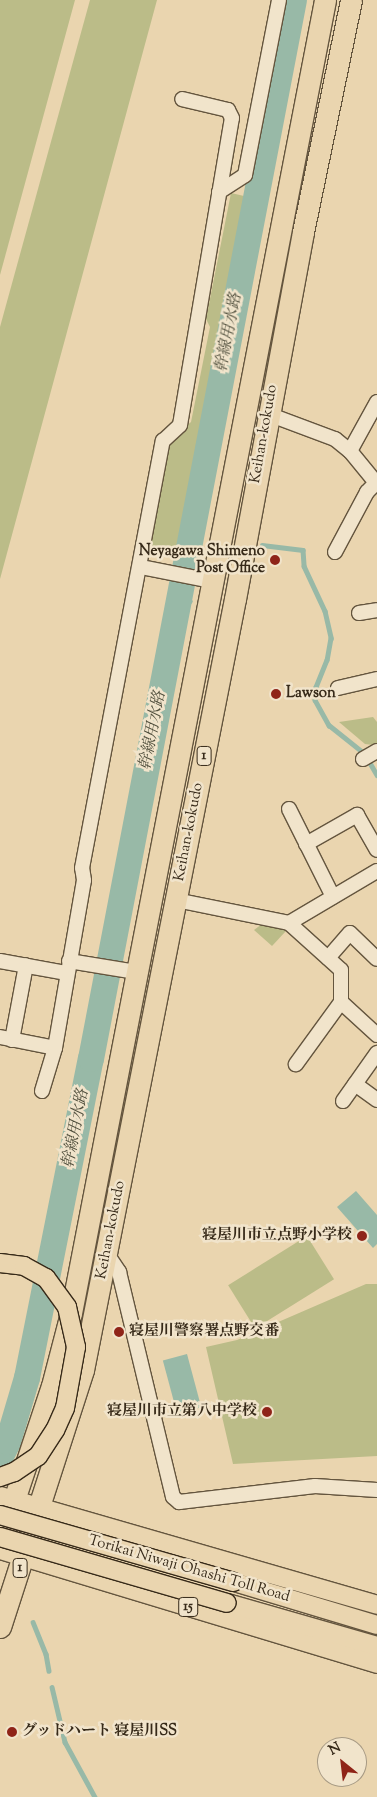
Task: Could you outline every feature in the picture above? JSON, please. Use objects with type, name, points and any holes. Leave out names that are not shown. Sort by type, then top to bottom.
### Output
[{"type":"highway","name":"Keihan-kokudo","points":[[0,1542],[5,1504],[52,1386],[70,1313],[128,971],[202,579],[325,0]]},
{"type":"highway","name":"Keihan-kokudo","points":[[0,1627],[83,1370],[176,900],[268,414],[351,0]]},
{"type":"main road","points":[[0,1263],[24,1266],[46,1278],[67,1307],[76,1347],[65,1408],[54,1430],[38,1456],[14,1472],[0,1476]]},
{"type":"main road","points":[[5,1504],[39,1508],[231,1561],[377,1605]]},
{"type":"main road","name":"Torikai Niwaji Ohashi Toll Road","points":[[5,1504],[234,1582],[377,1624]]},
{"type":"main road","name":"Torikai Niwaji Ohashi Toll Road","points":[[0,1537],[377,1646]]},
{"type":"main road","name":"15","points":[[0,1550],[377,1664]]},
{"type":"street","points":[[219,192],[245,175],[279,0]]},
{"type":"street","points":[[42,1091],[55,1048],[84,880],[82,868],[141,567],[163,441],[180,425],[232,118],[228,110],[182,99]]},
{"type":"street","points":[[350,452],[377,402]]},
{"type":"street","points":[[268,414],[335,439],[350,452],[377,484],[367,492],[335,552]]},
{"type":"street","points":[[141,567],[202,579]]},
{"type":"street","points":[[359,613],[377,610]]},
{"type":"street","points":[[338,688],[377,679]]},
{"type":"street","points":[[362,759],[377,751]]},
{"type":"street","points":[[288,809],[333,897]]},
{"type":"street","points":[[306,844],[356,815],[377,850]]},
{"type":"street","points":[[289,923],[333,897],[374,878]]},
{"type":"street","points":[[176,900],[289,923],[341,970],[341,1002],[296,1064]]},
{"type":"street","points":[[328,958],[350,933],[377,959]]},
{"type":"street","points":[[0,960],[26,965],[68,967],[96,965],[128,971]]},
{"type":"street","points":[[26,965],[6,1039],[55,1048]]},
{"type":"street","points":[[341,1002],[377,1035]]},
{"type":"street","points":[[343,1101],[377,1053]]},
{"type":"street","points":[[355,1084],[377,1100]]},
{"type":"street","points":[[106,1254],[119,1272],[174,1497],[179,1502],[315,1486],[377,1490]]},
{"type":"green space","points":[[0,0],[75,0],[0,275]]},
{"type":"green space","points":[[90,0],[157,0],[0,579],[0,327]]},
{"type":"green space","points":[[231,193],[244,196],[175,558],[149,554],[171,439],[191,422],[210,327],[206,319]]},
{"type":"green space","points":[[373,717],[377,722],[377,744],[373,745],[365,744],[339,722]]},
{"type":"green space","points":[[262,924],[282,928],[286,931],[272,946],[254,930]]},
{"type":"green space","points":[[307,1236],[334,1279],[255,1329],[228,1285]]},
{"type":"green space","points":[[366,1284],[377,1284],[377,1456],[233,1464],[206,1347],[237,1340]]},
{"type":"shaded area","points":[[356,1191],[377,1215],[377,1244],[373,1248],[337,1207]]},
{"type":"shaded area","points":[[187,1354],[201,1407],[177,1414],[163,1360]]},
{"type":"waterway","name":"幹線用水路","points":[[0,1458],[8,1442],[27,1378],[91,1059],[294,0]]},
{"type":"waterway","points":[[190,535],[201,536]]},
{"type":"waterway","points":[[262,545],[303,550],[304,566],[325,611],[331,638],[327,660],[316,687],[315,700],[329,725],[364,753]]},
{"type":"waterway","points":[[179,592],[190,601]]},
{"type":"waterway","points":[[369,761],[377,775]]},
{"type":"waterway","points":[[33,1622],[46,1654],[49,1671]]},
{"type":"waterway","points":[[52,1687],[65,1742],[95,1797]]},
{"type":"place","name":"Neyagawa Shimeno Post Office","points":[[275,560]]},
{"type":"place","name":"Lawson","points":[[276,694]]},
{"type":"place","name":"寝屋川市立点野小学校","points":[[362,1236]]},
{"type":"place","name":"寝屋川警察署点野交番","points":[[119,1332]]},
{"type":"place","name":"寝屋川市立第八中学校","points":[[267,1412]]},
{"type":"place","name":"グッドハート 寝屋川SS","points":[[12,1732]]}]
